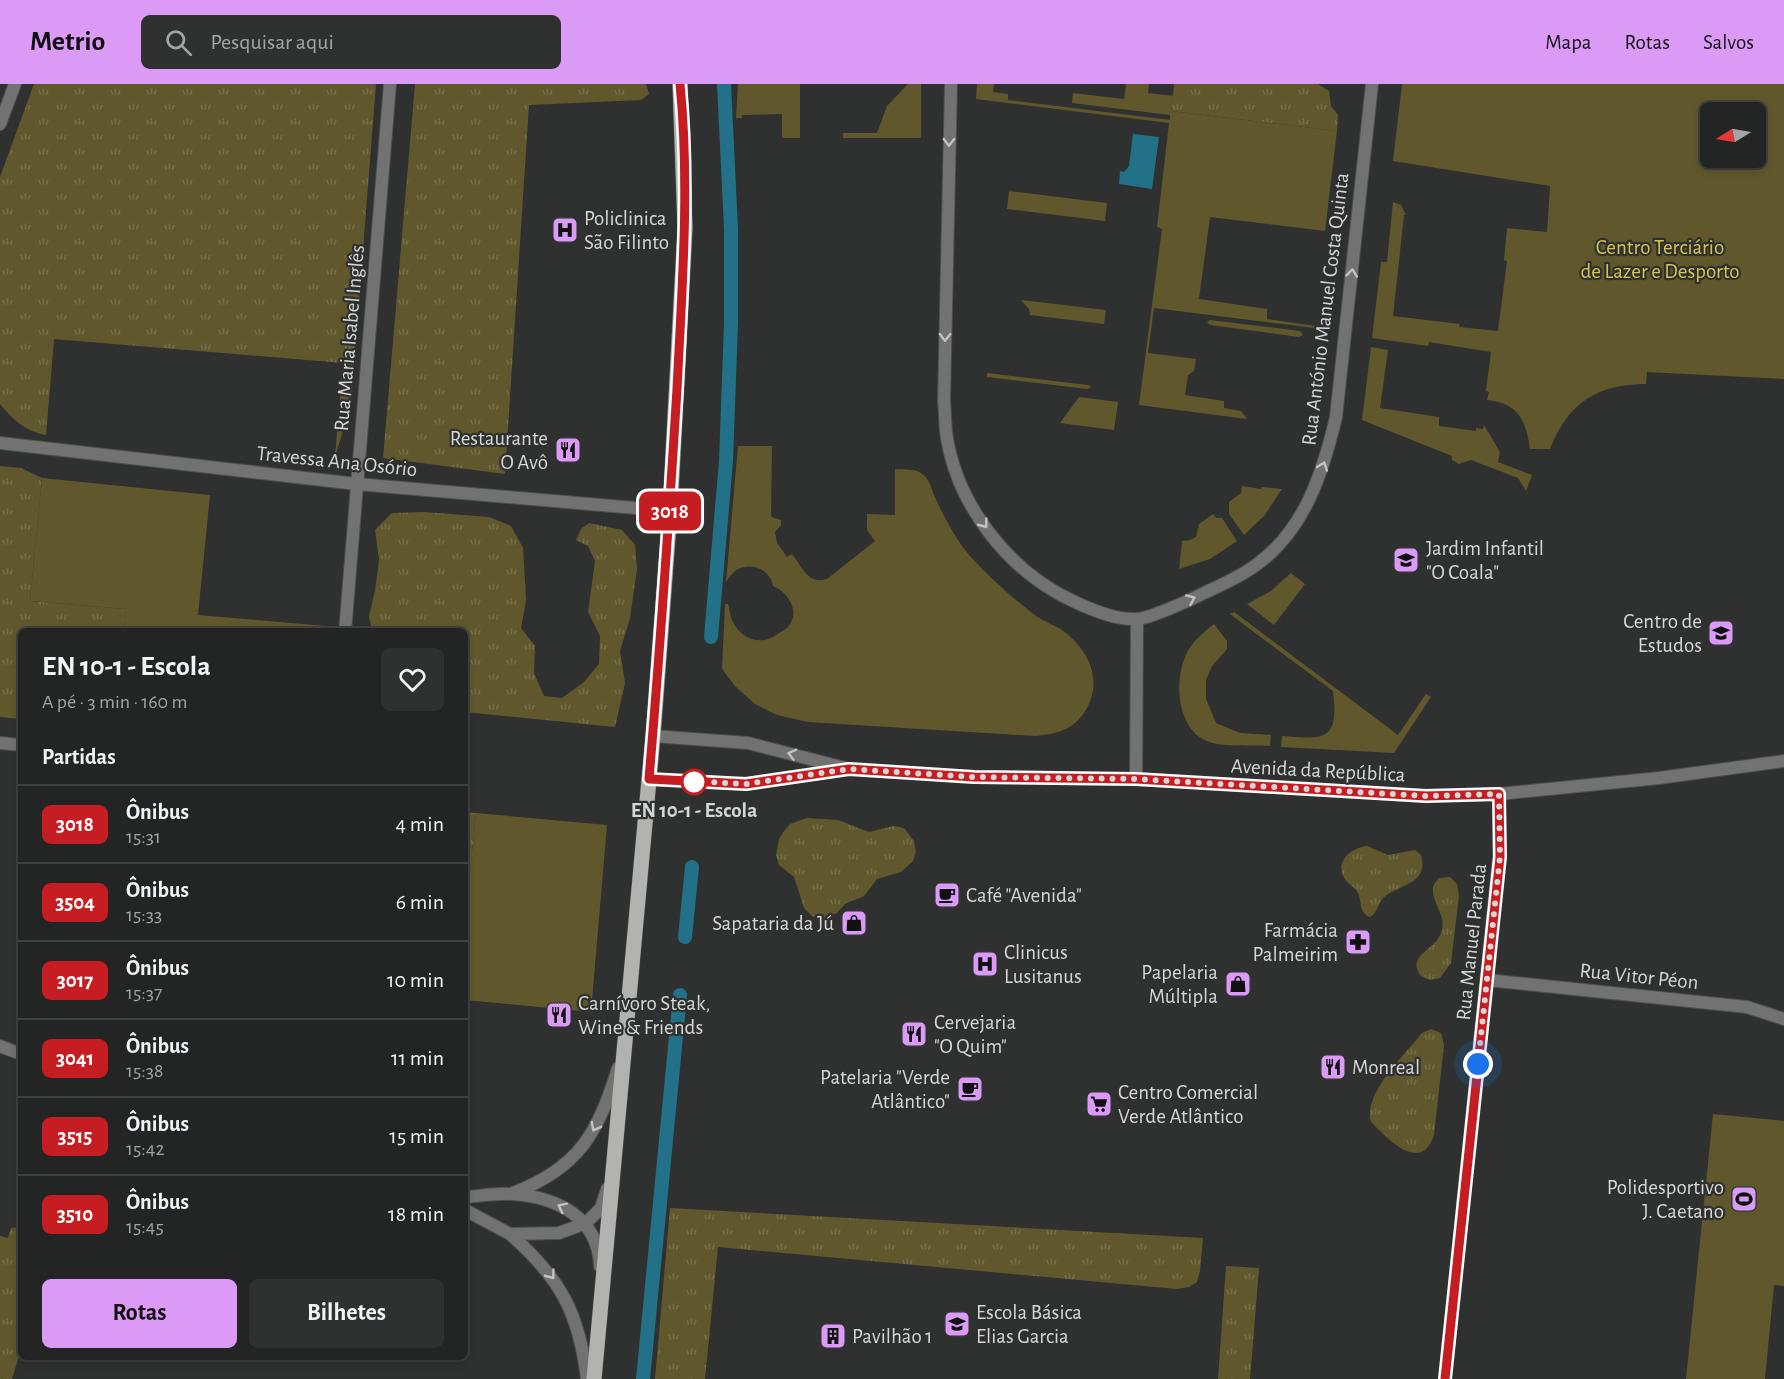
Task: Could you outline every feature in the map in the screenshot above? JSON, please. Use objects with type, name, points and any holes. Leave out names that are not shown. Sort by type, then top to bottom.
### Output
[{"type":"main road","points":[[594,1379],[653,736],[670,511],[685,228],[680,84]]},
{"type":"street","points":[[0,124],[15,84]]},
{"type":"street","name":"Rua Maria Isabel Inglês","points":[[345,628],[390,84]]},
{"type":"street","name":"Rua António Manuel Costa Quinta","points":[[951,84],[944,400],[946,434],[956,469],[974,511],[998,543],[1030,575],[1066,598],[1097,612],[1137,619],[1187,601],[1256,566],[1283,541],[1307,503],[1325,464],[1336,417],[1372,84]]},
{"type":"street","name":"Travessa Ana Osório","points":[[0,443],[357,484],[670,511]]},
{"type":"street","points":[[1136,779],[1137,619]]},
{"type":"street","name":"Avenida da República","points":[[653,736],[748,743],[849,769],[974,777],[1136,779],[1426,796],[1499,794],[1659,778],[1784,761]]},
{"type":"street","points":[[0,743],[18,746]]},
{"type":"street","name":"Avenida da República","points":[[649,779],[746,784],[849,769]]},
{"type":"street","name":"Rua Manuel Parada","points":[[1445,1379],[1500,857],[1499,794]]},
{"type":"street","name":"Rua Vitor Péon","points":[[1487,980],[1748,1007],[1784,1019]]},
{"type":"street","points":[[0,1046],[18,1053]]},
{"type":"street","points":[[468,1197],[511,1193],[534,1185],[557,1171],[577,1154],[592,1133],[608,1101],[623,1053]]},
{"type":"street","points":[[510,1234],[559,1233],[586,1223],[601,1208],[613,1169]]},
{"type":"street","points":[[511,1193],[545,1199],[567,1208],[586,1223],[599,1252],[601,1292]]},
{"type":"street","points":[[468,1212],[510,1234],[534,1254],[552,1276],[563,1292],[576,1323],[587,1379]]},
{"type":"green space","points":[[34,84],[376,84],[352,389],[335,457],[343,363],[54,339],[46,435],[20,424],[0,404],[0,177]]},
{"type":"green space","points":[[415,84],[646,84],[649,94],[641,100],[529,105],[505,474],[383,458]]},
{"type":"green space","points":[[738,84],[800,84],[800,138],[782,138],[782,114],[742,115],[742,118],[736,118]]},
{"type":"green space","points":[[908,84],[921,84],[921,138],[843,138],[843,133],[877,133],[887,106]]},
{"type":"green space","points":[[977,84],[994,84],[993,92],[1008,94],[1008,100],[1170,120],[1170,115],[1072,103],[1073,93],[1124,99],[1126,84],[1149,84],[1148,93],[1173,96],[1171,111],[1337,131],[1325,231],[1210,217],[1199,299],[1267,309],[1267,319],[1315,326],[1315,328],[1154,308],[1148,353],[1196,359],[1194,371],[1188,375],[1185,395],[1224,401],[1224,408],[1241,411],[1247,419],[1139,405],[1162,229],[1157,227],[1169,123],[976,99]]},
{"type":"green space","points":[[1174,84],[1318,84],[1329,91],[1331,106],[1338,115],[1337,131],[1171,111]]},
{"type":"green space","name":"Centro Terciário de Lazer e Desporto","points":[[1402,84],[1784,84],[1784,379],[1647,372],[1646,384],[1613,388],[1586,399],[1566,419],[1550,449],[1530,449],[1526,430],[1519,415],[1506,405],[1487,400],[1491,352],[1429,342],[1428,346],[1372,338],[1381,262],[1387,262],[1393,202],[1401,205],[1406,215],[1404,215],[1393,316],[1498,331],[1507,261],[1504,260],[1507,228],[1547,232],[1550,186],[1393,161]]},
{"type":"green space","points":[[1009,191],[1107,203],[1105,221],[1007,209]]},
{"type":"green space","points":[[1021,300],[1106,310],[1104,324],[1030,315],[1029,309]]},
{"type":"green space","points":[[1210,320],[1300,331],[1303,335],[1299,337],[1210,325],[1207,322]]},
{"type":"green space","points":[[1371,347],[1388,350],[1380,408],[1439,417],[1439,426],[1476,431],[1476,428],[1483,429],[1484,425],[1500,452],[1498,462],[1532,475],[1526,491],[1518,478],[1471,460],[1459,464],[1452,460],[1452,456],[1362,420]]},
{"type":"green space","points":[[987,373],[1092,387],[1087,389],[987,377]]},
{"type":"green space","points":[[1079,397],[1118,402],[1114,430],[1060,423]]},
{"type":"green space","points":[[738,446],[772,446],[771,516],[781,520],[781,525],[775,532],[777,543],[787,557],[792,554],[806,574],[820,580],[827,579],[875,541],[867,530],[867,514],[895,515],[895,469],[913,470],[925,476],[951,528],[970,556],[1015,599],[1037,617],[1059,628],[1084,652],[1092,672],[1093,683],[1092,694],[1084,714],[1067,728],[1052,734],[1036,736],[808,722],[777,715],[755,704],[735,686],[722,668],[725,604],[728,604],[731,618],[741,633],[758,640],[770,638],[786,629],[793,618],[793,612],[787,596],[773,586],[768,575],[758,568],[741,568],[734,572],[726,582]]},
{"type":"green space","points":[[0,466],[21,468],[42,478],[30,601],[126,609],[124,628],[18,628],[18,719],[0,717]]},
{"type":"green space","points":[[42,478],[210,495],[198,615],[325,626],[325,628],[124,628],[126,609],[30,601]]},
{"type":"green space","points":[[1242,486],[1282,489],[1264,516],[1244,535],[1229,514],[1229,502],[1241,493]]},
{"type":"green space","points":[[424,512],[489,517],[511,526],[523,548],[526,600],[521,628],[535,646],[534,673],[544,696],[562,698],[584,682],[599,664],[600,636],[588,612],[595,561],[588,546],[576,540],[581,529],[589,523],[622,530],[635,545],[637,569],[630,618],[620,651],[625,683],[615,727],[468,712],[468,628],[371,628],[369,616],[379,560],[375,530],[392,513]]},
{"type":"green space","points":[[1213,514],[1216,518],[1222,518],[1237,541],[1210,559],[1179,569],[1182,541],[1196,537],[1199,524]]},
{"type":"green space","points":[[1291,573],[1305,584],[1274,625],[1247,604],[1271,591]]},
{"type":"green space","points":[[1234,612],[1398,735],[1426,694],[1431,697],[1394,753],[1281,747],[1282,736],[1309,738],[1326,733],[1331,728],[1334,719],[1333,691],[1230,614]]},
{"type":"green space","points":[[1214,624],[1227,641],[1227,649],[1212,666],[1206,680],[1206,699],[1216,723],[1240,733],[1271,735],[1270,746],[1209,742],[1198,736],[1184,715],[1179,688],[1183,662],[1193,643]]},
{"type":"green space","points":[[468,812],[476,813],[468,895]]},
{"type":"green space","points":[[476,813],[607,825],[591,1012],[468,1000],[468,893]]},
{"type":"green space","points":[[807,818],[838,820],[869,832],[893,826],[905,829],[914,841],[916,852],[913,861],[901,872],[877,879],[864,896],[845,904],[837,913],[823,919],[812,916],[804,908],[794,877],[779,865],[776,855],[779,839],[784,831],[790,824]]},
{"type":"green space","points":[[1367,846],[1388,855],[1415,850],[1421,855],[1423,865],[1417,878],[1383,898],[1375,913],[1370,917],[1362,910],[1358,893],[1345,879],[1342,872],[1346,856],[1355,849]]},
{"type":"green space","points":[[1450,877],[1457,884],[1459,896],[1451,963],[1440,978],[1430,980],[1421,976],[1417,969],[1417,962],[1419,957],[1439,937],[1442,930],[1443,923],[1434,896],[1434,884],[1439,878]]},
{"type":"green space","points":[[1431,1029],[1441,1033],[1444,1045],[1434,1135],[1428,1147],[1421,1152],[1413,1153],[1395,1144],[1378,1129],[1371,1122],[1370,1111],[1373,1099],[1387,1075],[1422,1033]]},
{"type":"green space","name":"Polidesportivo J. Caetano","points":[[1713,1114],[1784,1121],[1784,1286],[1774,1285],[1765,1379],[1686,1379]]},
{"type":"green space","points":[[670,1208],[1203,1238],[1197,1282],[1189,1287],[1177,1289],[718,1247],[705,1379],[655,1379]]},
{"type":"green space","points":[[18,1227],[18,1359],[12,1379],[0,1379],[0,1236],[8,1238],[11,1228]]},
{"type":"green space","points":[[1226,1266],[1259,1268],[1250,1379],[1218,1379]]},
{"type":"water","points":[[1133,134],[1159,137],[1152,189],[1119,184],[1120,171],[1124,172],[1129,166]]},
{"type":"waterway","points":[[711,637],[726,461],[731,323],[731,229],[724,84]]},
{"type":"waterway","points":[[685,937],[692,867]]},
{"type":"waterway","points":[[643,1379],[680,995]]},
{"type":"bus line","name":"3018","points":[[680,84],[684,252],[670,511],[649,779],[746,784],[849,769],[974,777],[1136,779],[1426,796],[1499,794],[1500,857],[1445,1379]]},
{"type":"place","name":"Policlinica São Filinto","points":[[565,230]]},
{"type":"place","name":"Restaurante O Avô","points":[[568,450]]},
{"type":"place","name":"Jardim Infantil \"O Coala\"","points":[[1406,560]]},
{"type":"place","name":"Centro de Estudos","points":[[1721,633]]},
{"type":"place","name":"EN 10-1 - Escola","points":[[694,782]]},
{"type":"place","name":"Café \"Avenida\"","points":[[947,895]]},
{"type":"place","name":"Sapataria da Jú","points":[[854,923]]},
{"type":"place","name":"Farmácia Palmeirim","points":[[1358,942]]},
{"type":"place","name":"Clinicus Lusitanus","points":[[985,964]]},
{"type":"place","name":"Papelaria Múltipla","points":[[1238,984]]},
{"type":"place","name":"Carnívoro Steak, Wine & Friends","points":[[559,1015]]},
{"type":"place","name":"Cervejaria \"O Quim\"","points":[[914,1034]]},
{"type":"place","name":"Monreal","points":[[1333,1067]]},
{"type":"place","name":"Patelaria \"Verde Atlântico\"","points":[[970,1089]]},
{"type":"place","name":"Centro Comercial Verde Atlântico","points":[[1099,1104]]},
{"type":"place","name":"Polidesportivo J. Caetano","points":[[1744,1199]]},
{"type":"place","name":"Escola Básica Elias Garcia","points":[[957,1324]]},
{"type":"place","name":"Pavilhão 1","points":[[833,1336]]},
{"type":"route","points":[[694,782],[688,781],[746,784],[849,769],[974,777],[1136,779],[1426,796],[1499,794],[1500,857],[1478,1064]]}]
